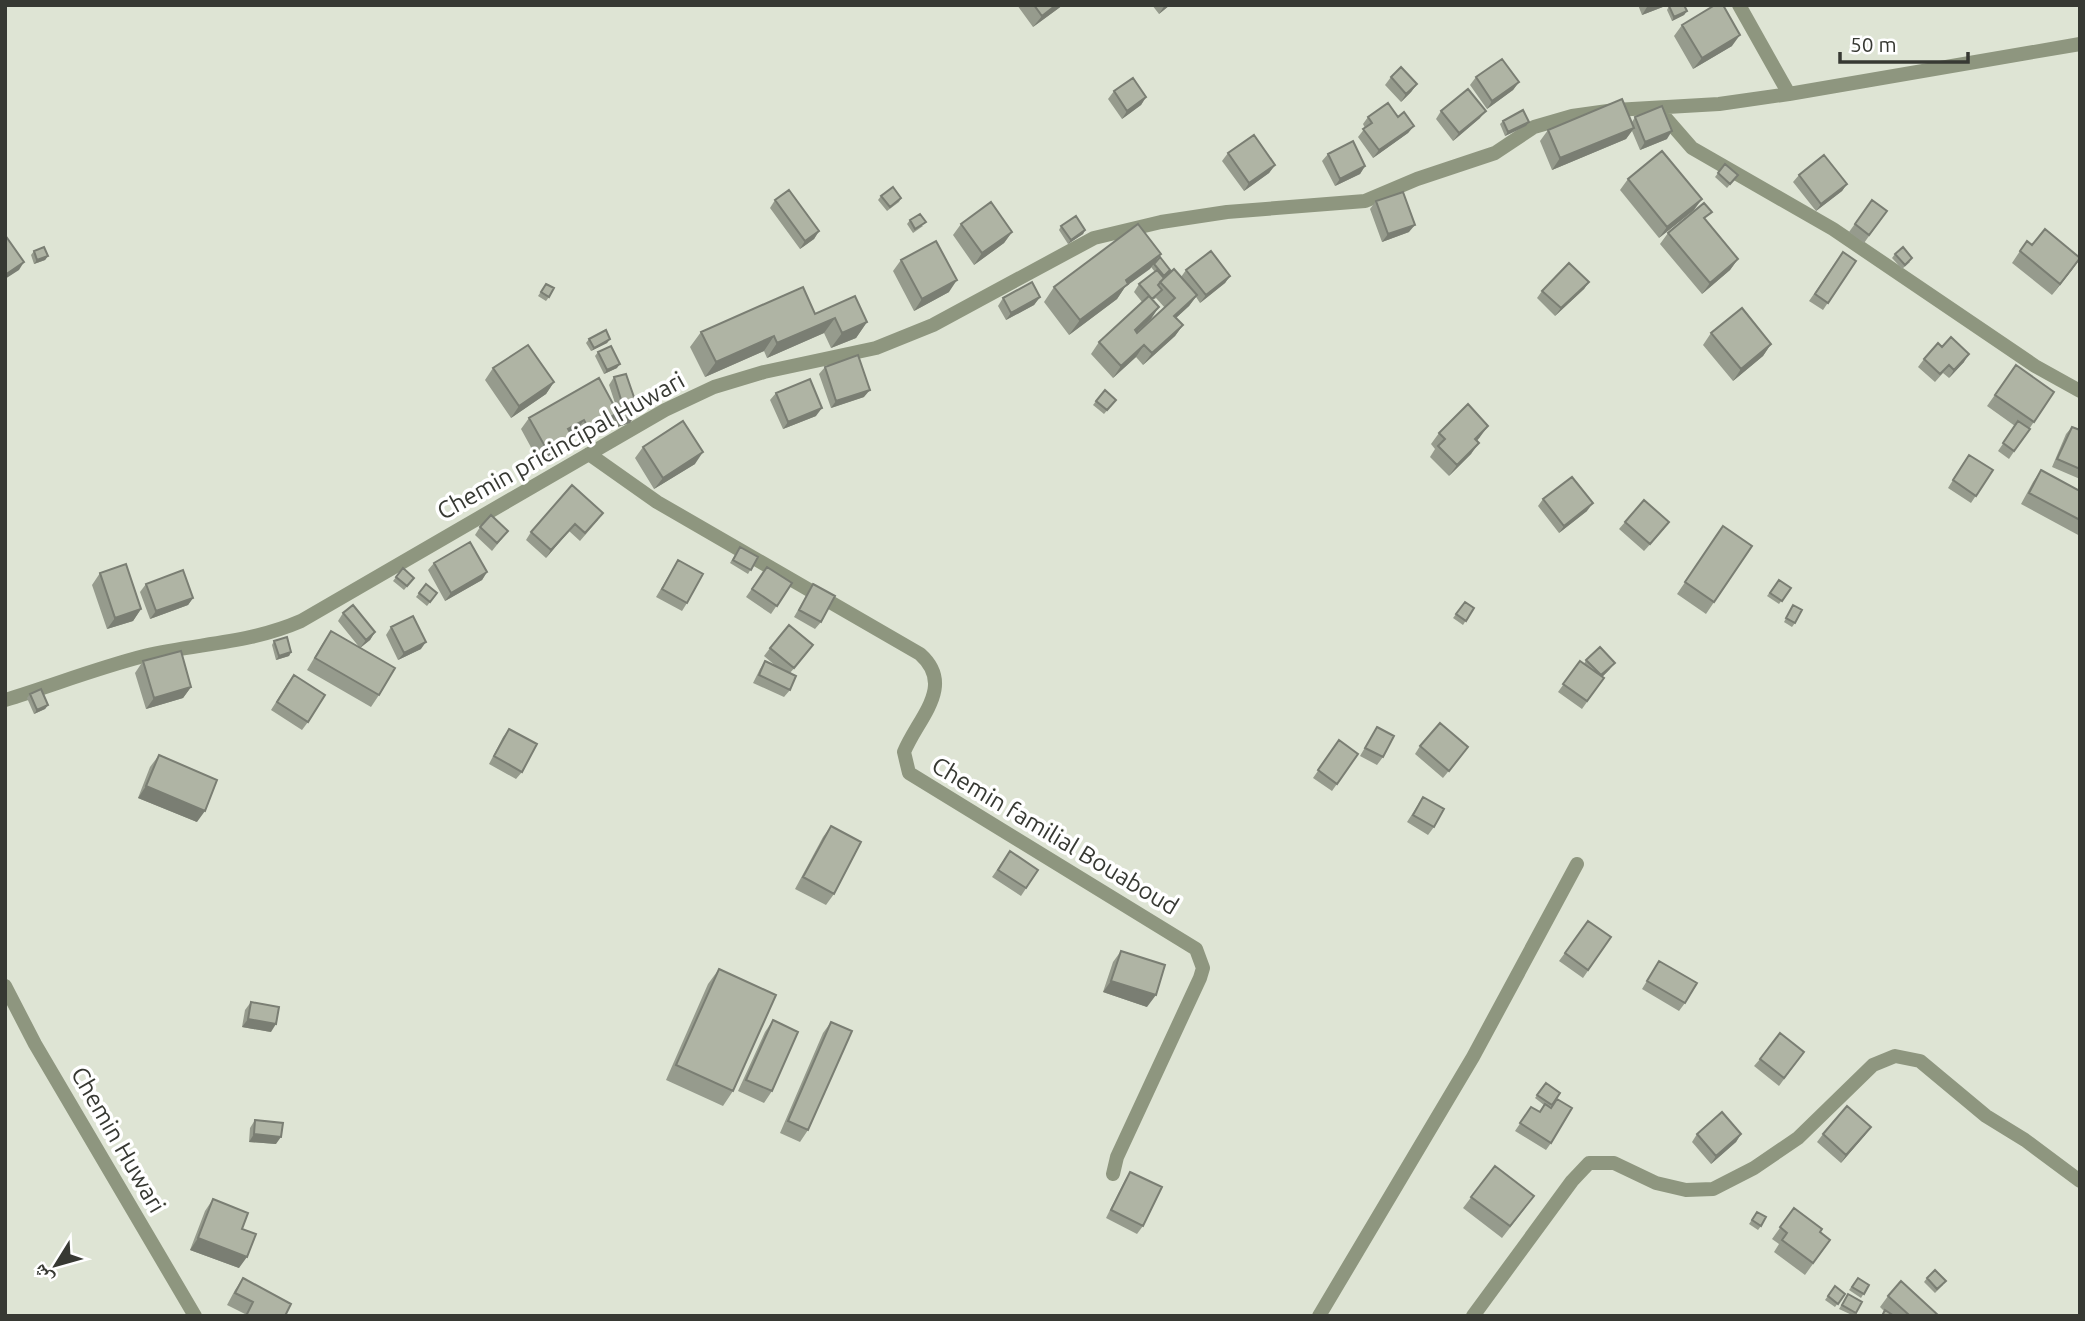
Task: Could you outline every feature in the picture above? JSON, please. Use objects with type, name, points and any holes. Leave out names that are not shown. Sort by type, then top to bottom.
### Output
[{"type":"street","points":[[1739,5],[1788,94]]},
{"type":"street","name":"Chemin pricincipal Huwari","points":[[5,700],[145,656],[241,641],[276,632],[301,621],[368,579],[665,410],[714,387],[764,372],[876,348],[933,325],[1094,238],[1161,222],[1227,212],[1366,201],[1416,179],[1495,153],[1534,127],[1572,116],[1719,104],[2080,44]]},
{"type":"street","points":[[1657,107],[1692,148],[1833,229],[2035,366],[2080,391]]},
{"type":"street","name":"Chemin familial Bouaboud","points":[[589,454],[657,502],[920,654],[935,673],[937,685],[934,697],[904,752],[909,773],[1196,949],[1203,968],[1200,978],[1117,1157],[1113,1174]]},
{"type":"street","points":[[1319,1316],[1473,1057],[1577,864]]},
{"type":"street","name":"Chemin Huwari","points":[[5,986],[35,1044],[195,1316]]},
{"type":"street","points":[[1473,1316],[1572,1181],[1589,1163],[1614,1163],[1656,1182],[1686,1190],[1713,1189],[1754,1168],[1798,1138],[1872,1065],[1895,1056],[1920,1060],[1986,1116],[2025,1140],[2080,1181]]},
{"type":"building","points":[[1034,5],[1056,5],[1042,16]]},
{"type":"building","points":[[1684,5],[1687,11],[1674,17],[1669,6]]},
{"type":"building","points":[[1715,5],[1723,5],[1740,35],[1702,58],[1682,25]]},
{"type":"building","points":[[1502,59],[1519,82],[1492,101],[1476,77]]},
{"type":"building","points":[[1401,67],[1417,84],[1406,94],[1391,77]]},
{"type":"building","points":[[1133,78],[1146,97],[1127,111],[1114,91]]},
{"type":"building","points":[[1468,89],[1486,111],[1459,133],[1441,111]]},
{"type":"building","points":[[1622,99],[1634,128],[1560,158],[1548,130]]},
{"type":"building","points":[[1388,103],[1398,117],[1404,112],[1414,126],[1379,150],[1363,129],[1372,123],[1368,117]]},
{"type":"building","points":[[1662,106],[1672,131],[1645,142],[1635,117]]},
{"type":"building","points":[[1523,110],[1529,122],[1508,132],[1503,121]]},
{"type":"building","points":[[1254,135],[1275,165],[1249,183],[1228,153]]},
{"type":"building","points":[[1353,141],[1365,166],[1340,179],[1328,154]]},
{"type":"building","points":[[1662,151],[1702,199],[1667,227],[1628,179]]},
{"type":"building","points":[[1824,155],[1847,184],[1821,204],[1799,175]]},
{"type":"building","points":[[1725,164],[1738,175],[1730,184],[1718,173]]},
{"type":"building","points":[[893,187],[901,198],[890,207],[881,196]]},
{"type":"building","points":[[789,190],[819,231],[805,241],[775,200]]},
{"type":"building","points":[[1403,192],[1415,225],[1388,234],[1376,201]]},
{"type":"building","points":[[1872,200],[1887,211],[1869,235],[1855,224]]},
{"type":"building","points":[[991,202],[1012,232],[982,253],[961,224]]},
{"type":"building","points":[[1704,203],[1712,212],[1704,218],[1738,259],[1710,283],[1668,233]]},
{"type":"building","points":[[920,214],[926,222],[915,229],[910,220]]},
{"type":"building","points":[[1076,216],[1085,230],[1071,240],[1061,226]]},
{"type":"building","points":[[1138,224],[1161,254],[1126,280],[1128,284],[1080,320],[1054,287]]},
{"type":"building","points":[[2045,229],[2080,258],[2060,284],[2020,251],[2027,241],[2032,245]]},
{"type":"building","points":[[5,235],[24,262],[5,275]]},
{"type":"building","points":[[936,241],[957,280],[922,299],[901,260]]},
{"type":"building","points":[[44,247],[48,256],[37,260],[34,251]]},
{"type":"building","points":[[1903,247],[1912,258],[1905,265],[1895,254]]},
{"type":"building","points":[[1211,251],[1230,276],[1206,295],[1186,270]]},
{"type":"building","points":[[1843,252],[1856,261],[1828,303],[1815,294]]},
{"type":"building","points":[[1160,257],[1170,270],[1164,276],[1154,264]]},
{"type":"building","points":[[1569,263],[1589,282],[1561,308],[1542,291]]},
{"type":"building","points":[[1174,269],[1197,295],[1174,316],[1183,325],[1152,353],[1144,345],[1121,366],[1099,342],[1149,296],[1159,307],[1135,330],[1137,333],[1175,298],[1160,282]]},
{"type":"building","points":[[1157,270],[1164,278],[1158,285],[1162,290],[1152,299],[1139,284]]},
{"type":"building","points":[[1032,282],[1040,297],[1011,313],[1003,298]]},
{"type":"building","points":[[546,284],[554,288],[549,297],[541,292]]},
{"type":"building","points":[[803,287],[815,314],[855,296],[867,322],[842,333],[835,318],[777,343],[774,336],[716,362],[701,332]]},
{"type":"building","points":[[1742,308],[1771,344],[1741,369],[1711,333]]},
{"type":"building","points":[[606,330],[610,339],[594,348],[589,339]]},
{"type":"building","points":[[1951,337],[1969,354],[1954,370],[1949,365],[1940,374],[1924,359],[1938,343],[1942,347]]},
{"type":"building","points":[[528,345],[554,382],[519,406],[493,368]]},
{"type":"building","points":[[611,346],[620,364],[607,370],[598,352]]},
{"type":"building","points":[[858,355],[870,390],[836,401],[825,367]]},
{"type":"building","points":[[2016,365],[2054,392],[2034,422],[1995,395]]},
{"type":"building","points":[[626,374],[636,403],[632,405],[635,415],[616,421],[618,411],[624,409],[614,377]]},
{"type":"building","points":[[599,378],[618,413],[589,429],[584,420],[568,429],[572,436],[547,450],[529,418]]},
{"type":"building","points":[[810,379],[822,408],[788,422],[776,393]]},
{"type":"building","points":[[1105,390],[1116,400],[1107,410],[1096,401]]},
{"type":"building","points":[[1468,404],[1488,426],[1475,439],[1479,443],[1457,465],[1438,446],[1445,439],[1439,433]]},
{"type":"building","points":[[683,421],[703,452],[663,478],[643,447]]},
{"type":"building","points":[[2018,421],[2030,429],[2014,451],[2003,443]]},
{"type":"building","points":[[2072,427],[2080,430],[2080,469],[2057,459]]},
{"type":"building","points":[[1969,455],[1993,470],[1976,496],[1953,480]]},
{"type":"building","points":[[2041,470],[2080,491],[2080,520],[2029,493]]},
{"type":"building","points":[[1572,477],[1593,503],[1564,526],[1543,499]]},
{"type":"building","points":[[572,485],[603,513],[585,533],[575,524],[551,550],[531,532]]},
{"type":"building","points":[[1644,500],[1669,522],[1650,544],[1625,522]]},
{"type":"building","points":[[491,515],[508,531],[497,543],[480,527]]},
{"type":"building","points":[[1723,526],[1752,546],[1714,602],[1685,582]]},
{"type":"building","points":[[470,542],[487,572],[451,593],[434,563]]},
{"type":"building","points":[[740,547],[758,557],[751,570],[733,560]]},
{"type":"building","points":[[678,560],[703,574],[687,603],[662,589]]},
{"type":"building","points":[[126,564],[141,609],[115,618],[100,573]]},
{"type":"building","points":[[767,567],[792,583],[777,606],[752,589]]},
{"type":"building","points":[[403,568],[414,578],[407,586],[396,577]]},
{"type":"building","points":[[183,570],[193,598],[156,611],[146,584]]},
{"type":"building","points":[[1779,580],[1791,588],[1782,601],[1770,593]]},
{"type":"building","points":[[426,584],[437,593],[430,602],[419,593]]},
{"type":"building","points":[[813,584],[835,596],[821,622],[799,610]]},
{"type":"building","points":[[1465,602],[1474,608],[1466,621],[1456,614]]},
{"type":"building","points":[[353,605],[375,632],[366,640],[343,613]]},
{"type":"building","points":[[1793,605],[1802,610],[1795,623],[1786,618]]},
{"type":"building","points":[[413,616],[426,642],[404,653],[391,627]]},
{"type":"building","points":[[789,625],[813,645],[794,668],[770,648]]},
{"type":"building","points":[[331,631],[395,668],[379,695],[315,658]]},
{"type":"building","points":[[287,637],[291,652],[279,656],[274,641]]},
{"type":"building","points":[[1600,647],[1615,663],[1601,675],[1586,660]]},
{"type":"building","points":[[181,651],[191,687],[154,698],[143,661]]},
{"type":"building","points":[[765,661],[796,676],[790,690],[759,675]]},
{"type":"building","points":[[1580,661],[1604,678],[1587,701],[1563,684]]},
{"type":"building","points":[[294,675],[325,695],[308,722],[277,702]]},
{"type":"building","points":[[41,689],[48,705],[37,710],[30,694]]},
{"type":"building","points":[[1440,723],[1468,747],[1449,771],[1420,746]]},
{"type":"building","points":[[1377,727],[1394,736],[1383,757],[1365,748]]},
{"type":"building","points":[[509,729],[537,744],[522,772],[494,756]]},
{"type":"building","points":[[1339,740],[1358,754],[1337,784],[1318,770]]},
{"type":"building","points":[[159,755],[217,780],[205,811],[146,786]]},
{"type":"building","points":[[1423,797],[1444,809],[1434,827],[1413,815]]},
{"type":"building","points":[[831,826],[861,842],[834,894],[803,877]]},
{"type":"building","points":[[1010,851],[1038,870],[1026,888],[998,870]]},
{"type":"building","points":[[1588,921],[1611,937],[1588,970],[1565,953]]},
{"type":"building","points":[[1121,951],[1165,965],[1156,995],[1111,981]]},
{"type":"building","points":[[1659,961],[1697,983],[1685,1003],[1647,981]]},
{"type":"building","points":[[719,969],[776,995],[733,1091],[676,1065]]},
{"type":"building","points":[[251,1002],[279,1007],[276,1024],[248,1019]]},
{"type":"building","points":[[773,1020],[798,1032],[772,1091],[746,1080]]},
{"type":"building","points":[[831,1022],[852,1031],[808,1130],[788,1121]]},
{"type":"building","points":[[1780,1033],[1804,1052],[1784,1078],[1760,1059]]},
{"type":"building","points":[[1546,1083],[1560,1093],[1552,1105],[1537,1095]]},
{"type":"building","points":[[1557,1099],[1572,1108],[1551,1143],[1520,1123],[1531,1107],[1540,1112],[1545,1104],[1551,1108]]},
{"type":"building","points":[[1847,1106],[1871,1127],[1846,1155],[1823,1134]]},
{"type":"building","points":[[1722,1112],[1741,1134],[1716,1156],[1697,1134]]},
{"type":"building","points":[[255,1120],[283,1123],[281,1137],[254,1134]]},
{"type":"building","points":[[1495,1166],[1534,1196],[1510,1226],[1471,1197]]},
{"type":"building","points":[[1130,1172],[1162,1187],[1143,1226],[1111,1210]]},
{"type":"building","points":[[213,1199],[248,1213],[242,1229],[256,1234],[247,1257],[198,1238]]},
{"type":"building","points":[[1794,1208],[1822,1229],[1820,1232],[1830,1240],[1813,1263],[1782,1240],[1787,1233],[1780,1227]]},
{"type":"building","points":[[1757,1212],[1766,1217],[1761,1226],[1752,1220]]},
{"type":"building","points":[[1935,1270],[1946,1281],[1937,1289],[1927,1278]]},
{"type":"building","points":[[243,1278],[291,1304],[285,1316],[246,1316],[253,1302],[235,1293]]},
{"type":"building","points":[[1858,1278],[1869,1285],[1864,1294],[1852,1287]]},
{"type":"building","points":[[1901,1281],[1939,1316],[1906,1316],[1908,1314],[1888,1296]]},
{"type":"building","points":[[1835,1286],[1845,1294],[1838,1304],[1828,1296]]},
{"type":"building","points":[[1848,1294],[1862,1302],[1856,1313],[1842,1305]]},
{"type":"building","points":[[1885,1310],[1894,1316],[1882,1316]]}]
